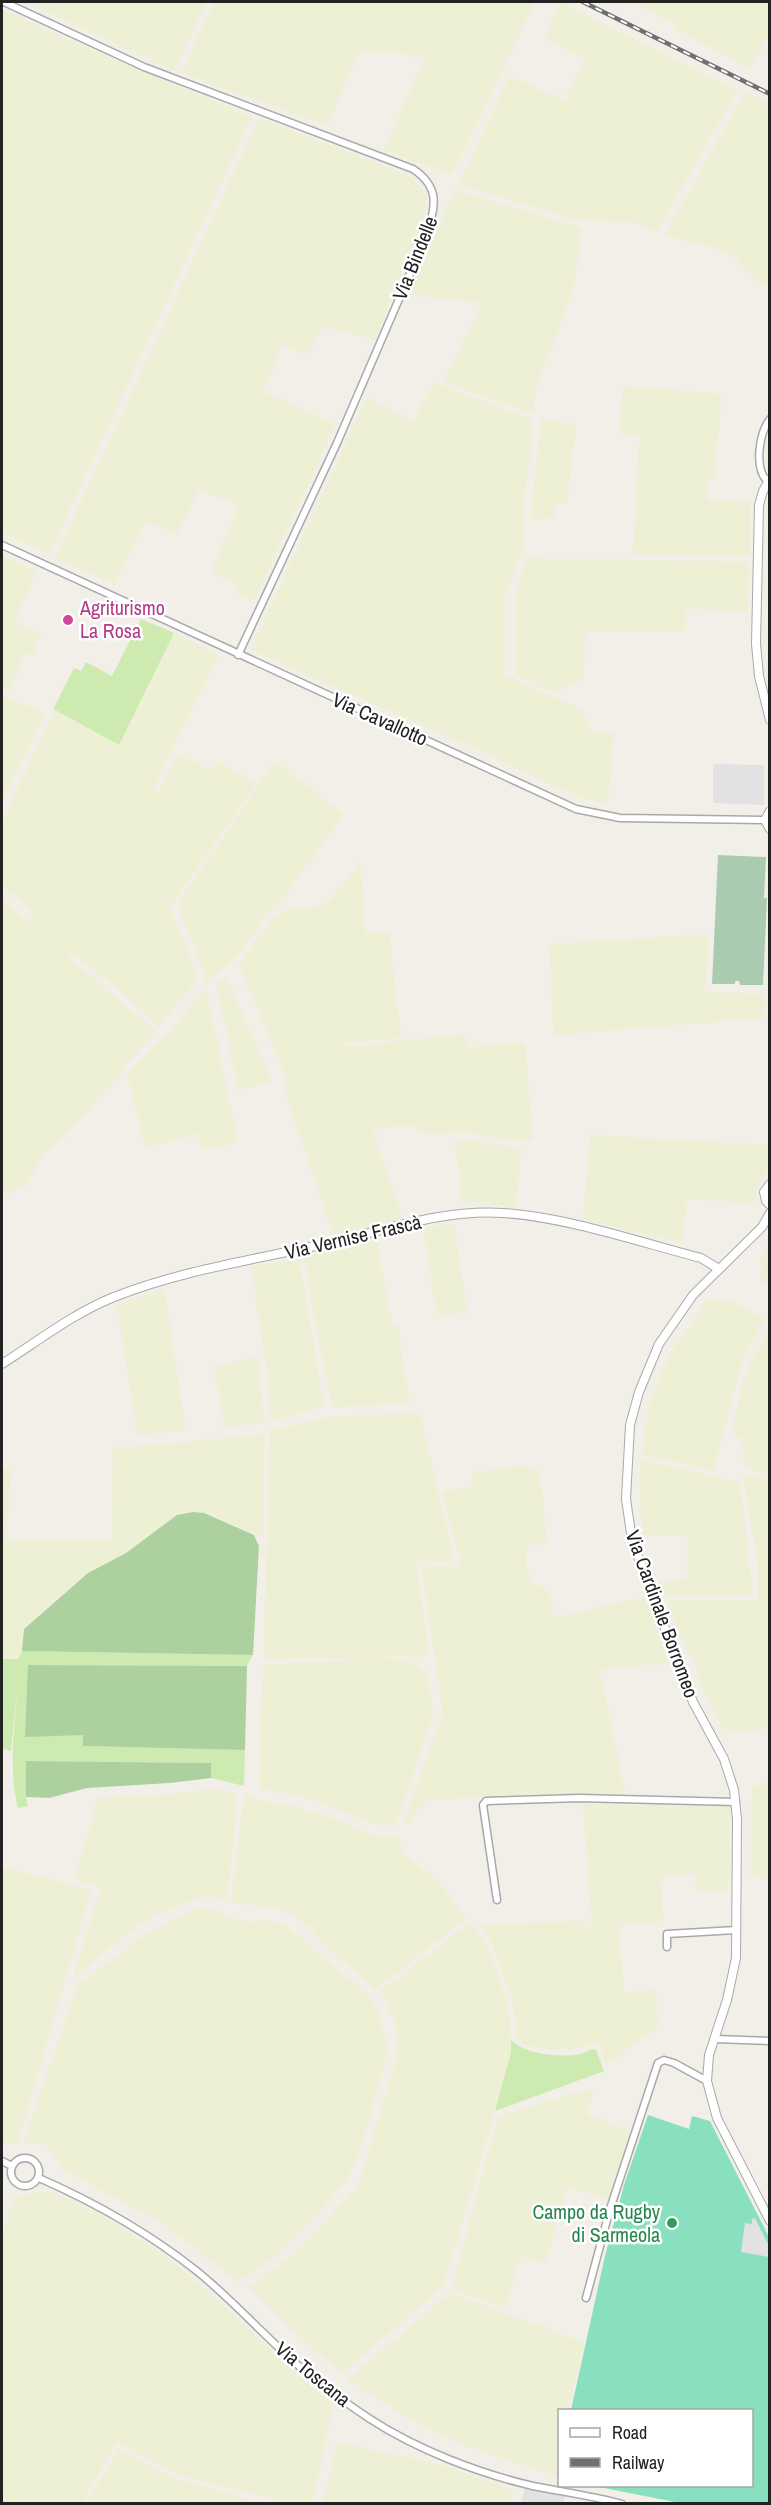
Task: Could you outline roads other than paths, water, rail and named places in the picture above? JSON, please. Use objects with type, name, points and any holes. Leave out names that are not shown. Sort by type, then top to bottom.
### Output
[{"type":"street","name":"Via Bindelle","points":[[4,2],[144,67],[413,169],[431,186],[435,208],[427,234],[337,443],[238,655]]},
{"type":"street","points":[[770,419],[763,428],[760,462],[761,472],[768,480],[759,505],[756,644],[759,676],[770,720]]},
{"type":"street","name":"Via Cavallotto","points":[[2,545],[576,808],[620,818],[765,819]]},
{"type":"street","points":[[770,811],[765,819],[770,829]]},
{"type":"street","points":[[770,1184],[764,1192],[766,1201],[770,1205]]},
{"type":"street","name":"Via Vernise Frascà","points":[[2,1364],[74,1318],[112,1298],[156,1282],[405,1224],[467,1213],[502,1213],[542,1218],[701,1258],[719,1269]]},
{"type":"street","name":"Via Cardinale Borromeo","points":[[770,1213],[762,1227],[693,1295],[659,1344],[648,1366],[630,1425],[626,1499],[632,1540],[693,1702],[724,1759],[736,1802],[736,1930],[733,1976],[710,2055],[707,2081],[717,2118],[770,2221]]},
{"type":"street","points":[[497,1900],[483,1805],[486,1801],[579,1798],[736,1802]]},
{"type":"street","points":[[667,1947],[667,1934],[736,1930]]},
{"type":"street","points":[[715,2039],[770,2041]]},
{"type":"street","points":[[586,2298],[613,2200],[658,2063],[664,2060],[674,2063],[707,2081]]},
{"type":"street","name":"Via Toscana","points":[[12,2166],[20,2159],[30,2158],[38,2165],[39,2178],[119,2217],[156,2241],[234,2303],[292,2359],[372,2420],[416,2444],[473,2468],[530,2485],[622,2504]]},
{"type":"street","points":[[2,2161],[12,2166],[12,2176],[21,2186],[32,2185],[39,2178]]},
{"type":"railway","points":[[583,2],[770,94]]},
{"type":"place","name":"Agriturismo La Rosa","points":[[68,620]]},
{"type":"place","name":"Campo da Rugby di Sarmeola","points":[[672,2223]]}]
